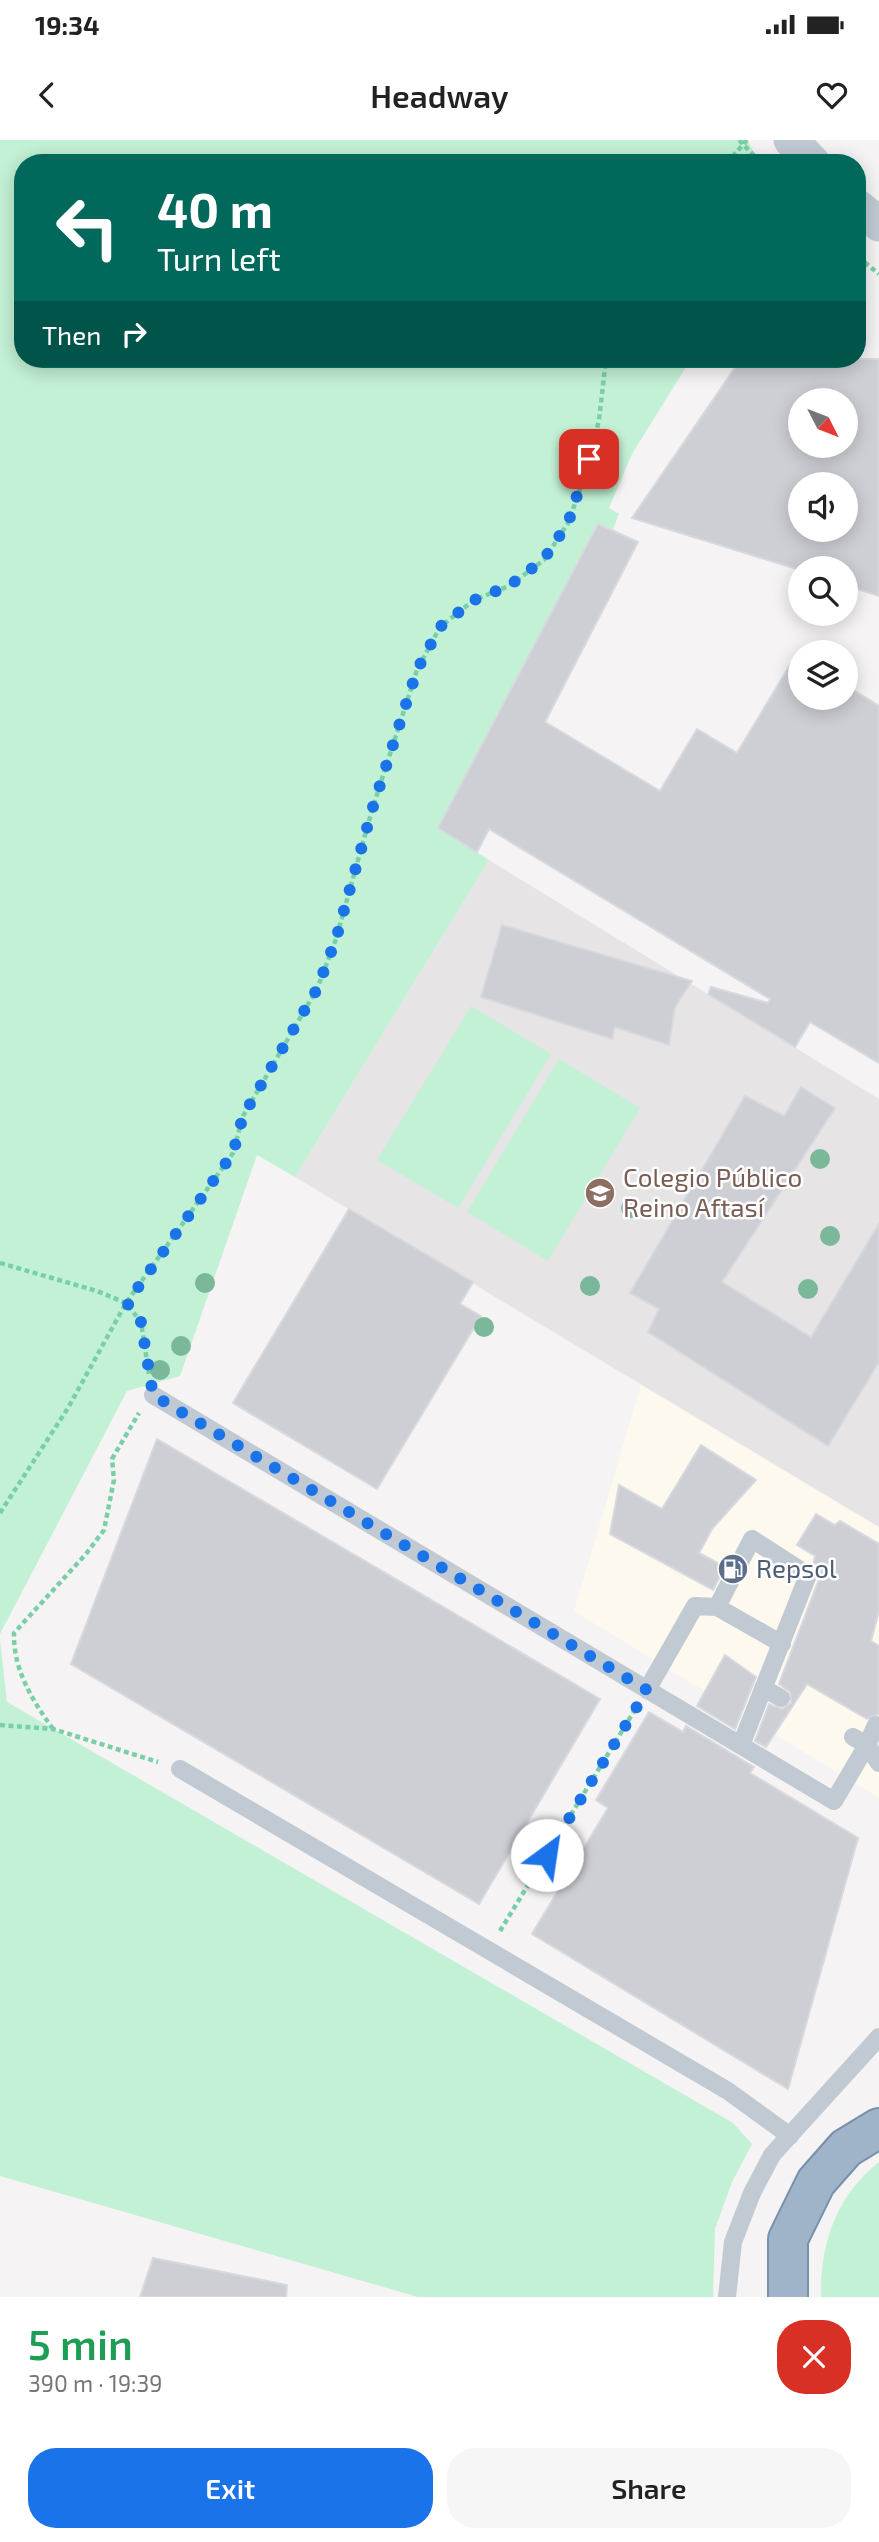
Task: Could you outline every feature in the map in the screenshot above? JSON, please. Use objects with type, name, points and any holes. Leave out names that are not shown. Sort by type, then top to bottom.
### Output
[{"type":"highway","points":[[788,2297],[788,2239],[816,2182],[846,2148],[879,2128]]},
{"type":"street","points":[[791,140],[804,154]]},
{"type":"lane","points":[[153,1395],[834,1801],[860,1741],[876,1725]]},
{"type":"lane","points":[[717,1607],[752,1539],[808,1576],[741,1745]]},
{"type":"lane","points":[[647,1690],[695,1606],[717,1607],[782,1644]]},
{"type":"lane","points":[[764,1688],[781,1698]]},
{"type":"lane","points":[[860,1741],[879,1763]]},
{"type":"lane","points":[[180,1769],[728,2091],[790,2136]]},
{"type":"lane","points":[[727,2297],[733,2242],[752,2193],[772,2155],[879,2037]]},
{"type":"path","points":[[0,1513],[68,1408],[127,1303],[233,1153],[243,1116],[317,989],[336,939],[372,810],[417,670],[440,627],[474,600],[509,586],[544,559],[568,523],[584,478],[599,420],[605,368]]},
{"type":"path","points":[[0,1263],[97,1291],[127,1303],[141,1322],[153,1395],[133,1420],[112,1459],[114,1480],[104,1530],[86,1554],[14,1633],[14,1653],[33,1702],[53,1729]]},
{"type":"path","points":[[489,1950],[647,1690]]},
{"type":"path","points":[[0,1725],[53,1729],[180,1769]]},
{"type":"shaded area","name":"Colegio Público Reino Aftasí","points":[[489,860],[879,1099],[879,1527],[295,1177]]},
{"type":"shaded area","name":"Repsol","points":[[641,1385],[879,1527],[879,1798],[574,1611]]},
{"type":"green space","points":[[0,140],[747,140],[755,154],[14,154],[14,368],[685,368],[632,454],[609,508],[619,514],[613,529],[598,524],[439,828],[489,860],[295,1177],[257,1155],[180,1376],[127,1391],[0,1634]]},
{"type":"green space","points":[[471,1006],[551,1054],[458,1208],[377,1160]]},
{"type":"green space","points":[[559,1059],[640,1108],[548,1261],[467,1212]]},
{"type":"green space","points":[[0,1640],[7,1702],[733,2123],[752,2144],[732,2182],[715,2229],[713,2297],[418,2297],[0,2176]]},
{"type":"green space","points":[[879,2162],[879,2297],[821,2297],[824,2258],[834,2222],[852,2190]]},
{"type":"building","points":[[866,359],[879,359],[879,596],[858,589],[858,556],[788,556],[788,566],[632,518],[735,368],[866,368]]},
{"type":"building","points":[[598,524],[638,542],[545,722],[660,791],[697,729],[737,753],[788,668],[788,710],[858,710],[858,693],[879,706],[879,1063],[810,1022],[795,1047],[708,994],[711,987],[768,1003],[770,999],[489,829],[477,852],[438,828]]},
{"type":"building","points":[[502,925],[692,981],[675,1007],[669,1045],[615,1027],[612,1039],[481,997]]},
{"type":"building","points":[[801,1087],[835,1108],[722,1282],[811,1337],[879,1224],[879,1362],[828,1446],[648,1332],[659,1309],[630,1293],[745,1096],[784,1116]]},
{"type":"building","points":[[349,1209],[473,1282],[460,1304],[481,1316],[377,1489],[233,1403]]},
{"type":"building","points":[[157,1439],[600,1699],[479,1904],[71,1664]]},
{"type":"building","points":[[701,1445],[756,1480],[712,1529],[699,1553],[725,1567],[713,1590],[610,1534],[619,1485],[662,1509]]},
{"type":"building","points":[[816,1514],[835,1525],[840,1521],[879,1544],[879,1611],[871,1641],[879,1646],[879,1714],[867,1719],[807,1684],[766,1747],[755,1741],[769,1704],[782,1709],[791,1703],[790,1692],[779,1684],[819,1579],[818,1570],[813,1565],[815,1556],[797,1545]]},
{"type":"building","points":[[725,1655],[756,1677],[735,1729],[697,1706]]},
{"type":"building","points":[[649,1712],[683,1732],[686,1726],[754,1767],[750,1773],[858,1838],[788,2089],[532,1934],[608,1808],[596,1800]]},
{"type":"building","points":[[153,2258],[287,2285],[286,2297],[140,2297]]},
{"type":"place","name":"Colegio Público Reino Aftasí","points":[[600,1193]]},
{"type":"place","name":"Repsol","points":[[733,1569]]},
{"type":"route","points":[[547,1855],[647,1690],[153,1395],[141,1322],[127,1303],[233,1153],[243,1116],[317,989],[336,939],[372,810],[417,670],[440,627],[474,600],[509,586],[544,559],[568,523],[589,459]]}]
